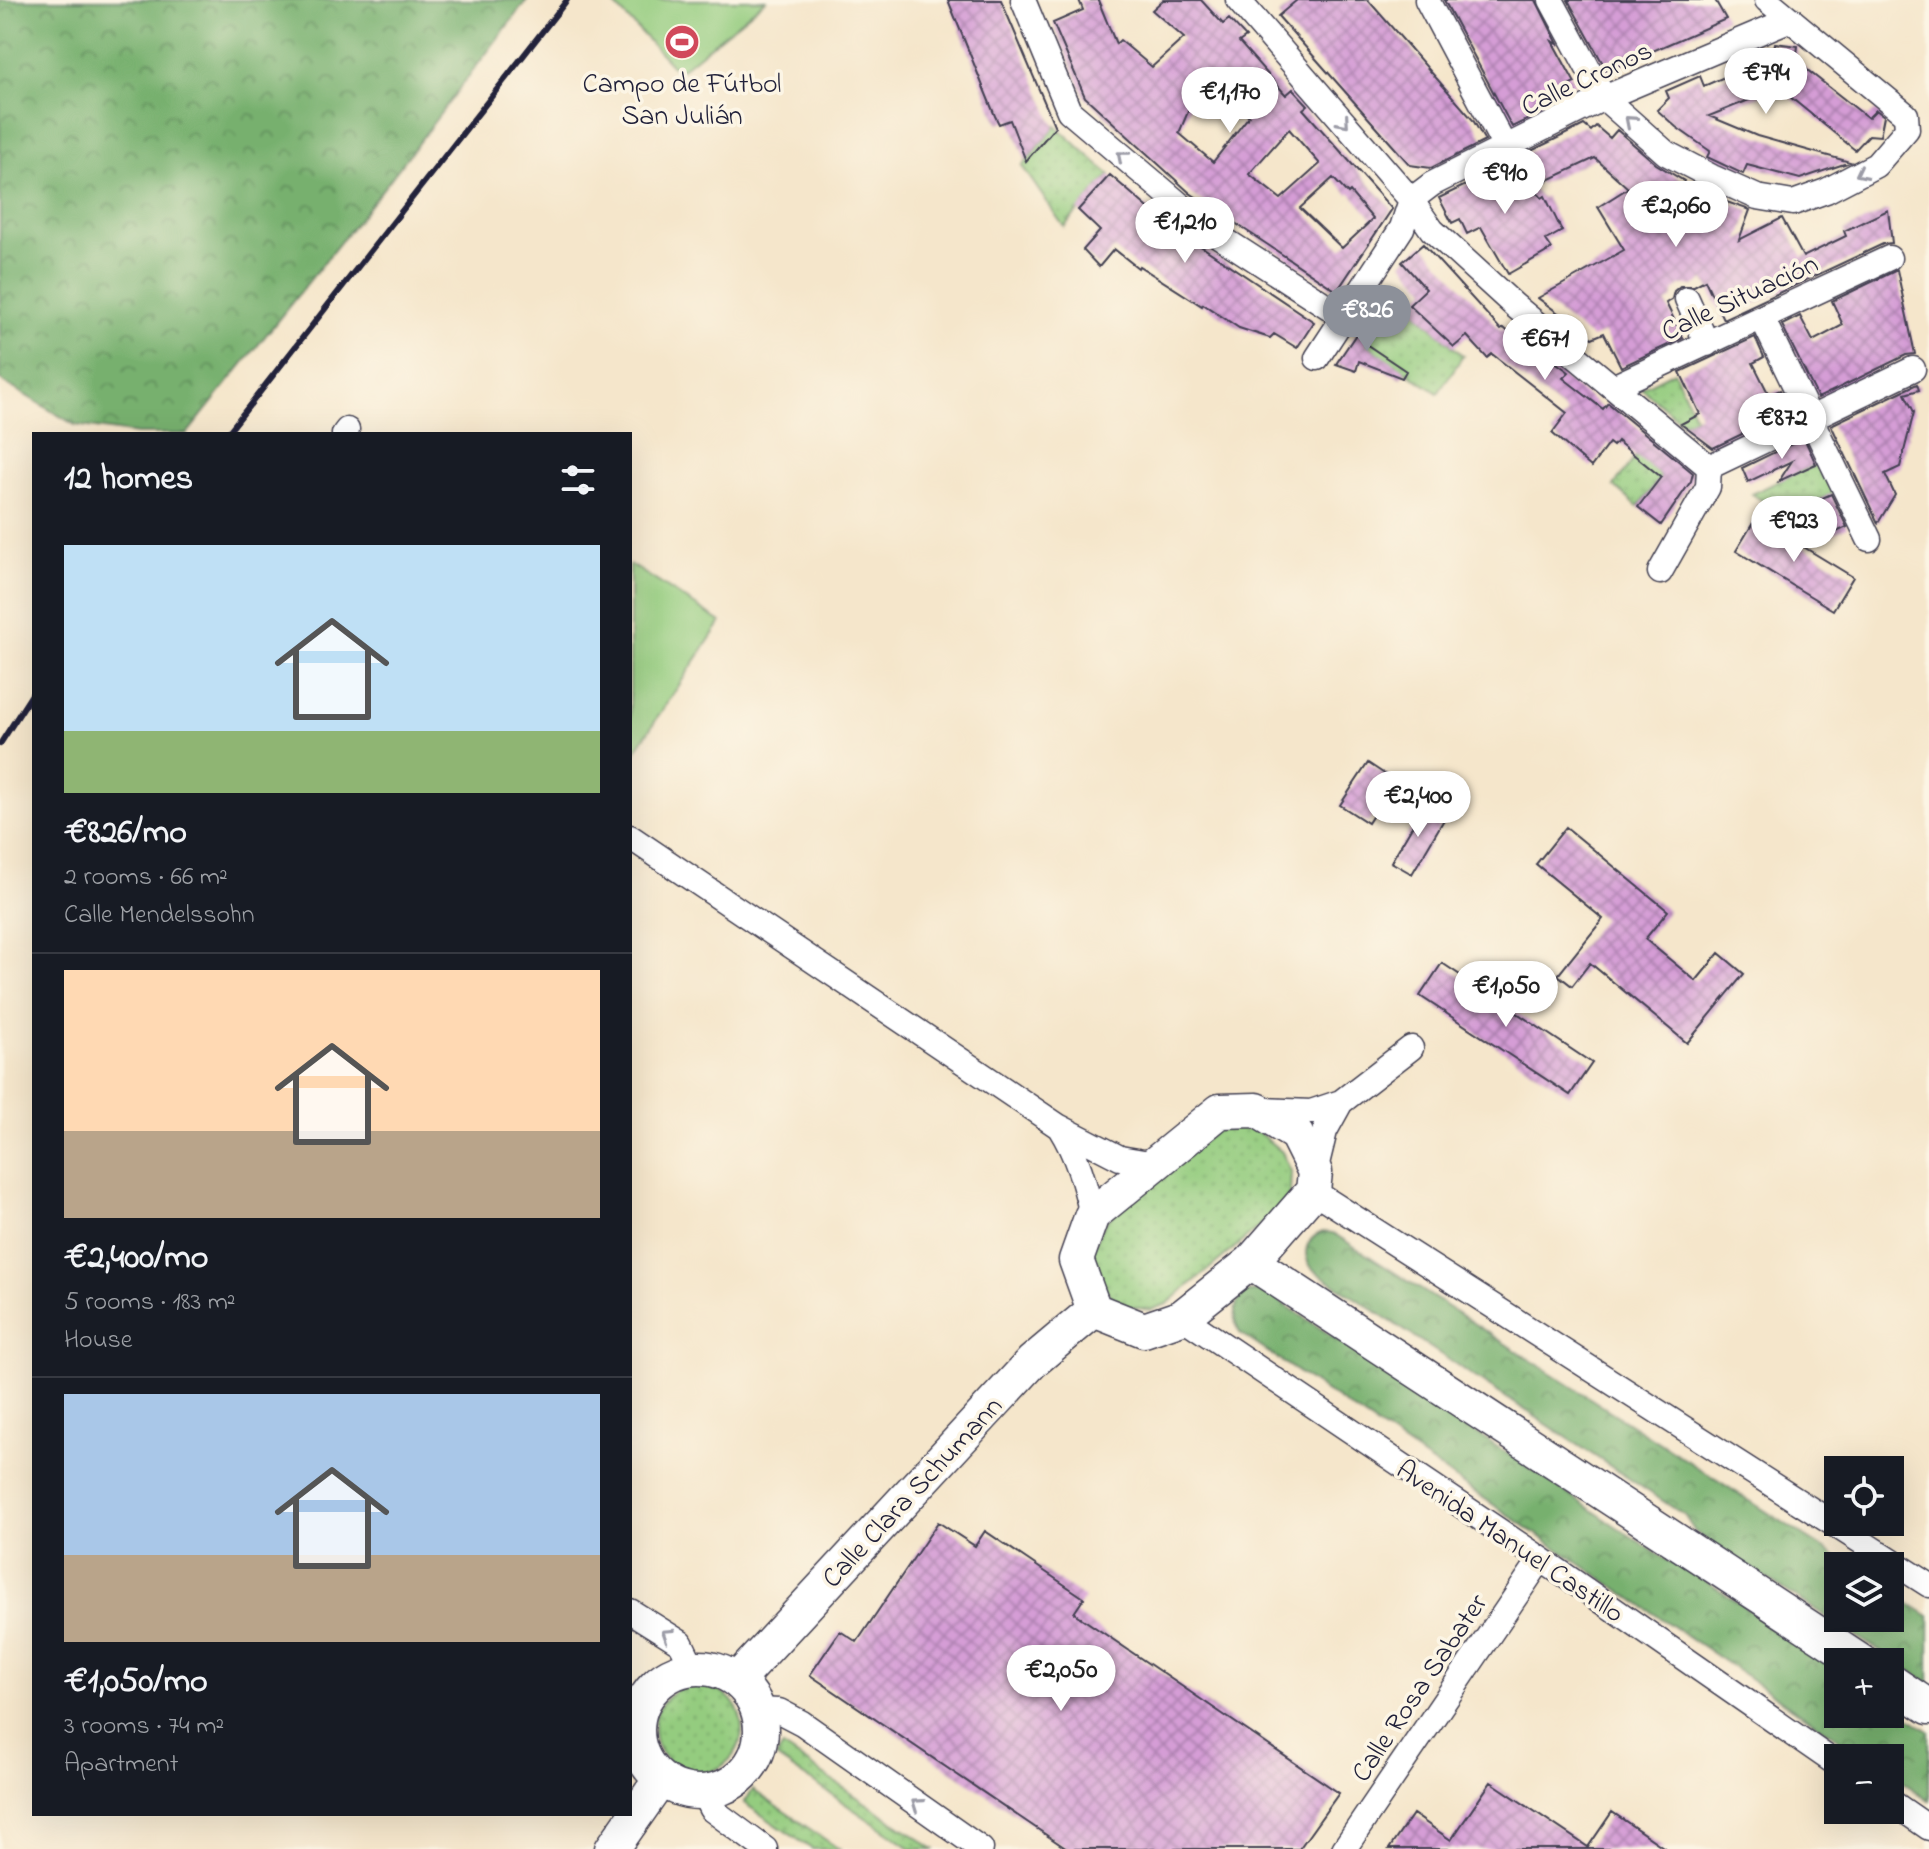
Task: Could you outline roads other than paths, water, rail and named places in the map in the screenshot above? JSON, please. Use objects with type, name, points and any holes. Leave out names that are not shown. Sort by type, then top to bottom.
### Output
[{"type":"main road","points":[[1257,1110],[1296,1134],[1314,1181],[1251,1262],[1182,1317],[1144,1330],[1094,1310],[1076,1260],[1092,1215],[1220,1111],[1257,1110]]},
{"type":"main road","points":[[1251,1262],[1840,1648]]},
{"type":"main road","name":"Calle Clara Schumann","points":[[737,1680],[1032,1362],[1094,1310]]},
{"type":"main road","points":[[693,1668],[723,1673],[737,1680],[758,1710],[759,1738],[750,1764],[737,1778],[720,1787],[687,1790],[646,1765],[638,1742],[637,1722],[643,1702],[655,1685],[673,1673],[693,1668]]},
{"type":"main road","points":[[1904,1690],[1929,1707]]},
{"type":"main road","points":[[632,1800],[646,1765]]},
{"type":"main road","points":[[612,1849],[625,1816]]},
{"type":"street","points":[[1023,0],[1069,111],[1211,231],[1344,317]]},
{"type":"street","points":[[1238,0],[1411,200],[1432,230],[1515,306],[1709,467]]},
{"type":"street","points":[[1551,0],[1604,98],[1666,153],[1757,197],[1793,203],[1826,191],[1876,165],[1907,129],[1906,115],[1767,0]]},
{"type":"street","points":[[1417,1],[1506,149]]},
{"type":"street","name":"Calle Cronos","points":[[1411,200],[1432,184],[1604,98],[1791,19]]},
{"type":"street","points":[[1317,358],[1402,228],[1411,200]]},
{"type":"street","name":"Calle Situación","points":[[1613,387],[1889,258]]},
{"type":"street","points":[[1687,299],[1707,344]]},
{"type":"street","points":[[1762,318],[1869,539]]},
{"type":"street","points":[[1709,467],[1913,369]]},
{"type":"street","points":[[1660,572],[1708,487],[1709,467]]},
{"type":"street","points":[[632,838],[1058,1126],[1120,1158],[1155,1164]]},
{"type":"street","points":[[1257,1110],[1311,1112],[1341,1102],[1411,1048]]},
{"type":"street","points":[[1341,1102],[1325,1131],[1314,1181],[1929,1585]]},
{"type":"street","points":[[1058,1126],[1072,1148],[1085,1183],[1092,1215]]},
{"type":"street","name":"Avenida Manuel Castillo","points":[[1182,1317],[1541,1559],[1824,1755]]},
{"type":"street","name":"Calle Rosa Sabater","points":[[1344,1849],[1541,1559]]},
{"type":"street","points":[[632,1612],[681,1643],[693,1668]]},
{"type":"street","points":[[758,1710],[779,1711],[802,1723],[981,1849]]},
{"type":"street","points":[[702,1791],[711,1809],[765,1849]]},
{"type":"street","points":[[1904,1811],[1929,1828]]},
{"type":"railway","points":[[229,432],[567,0]]},
{"type":"railway","points":[[0,744],[32,694]]},
{"type":"place","name":"Campo de Fútbol San Julián","points":[[682,42]]}]
